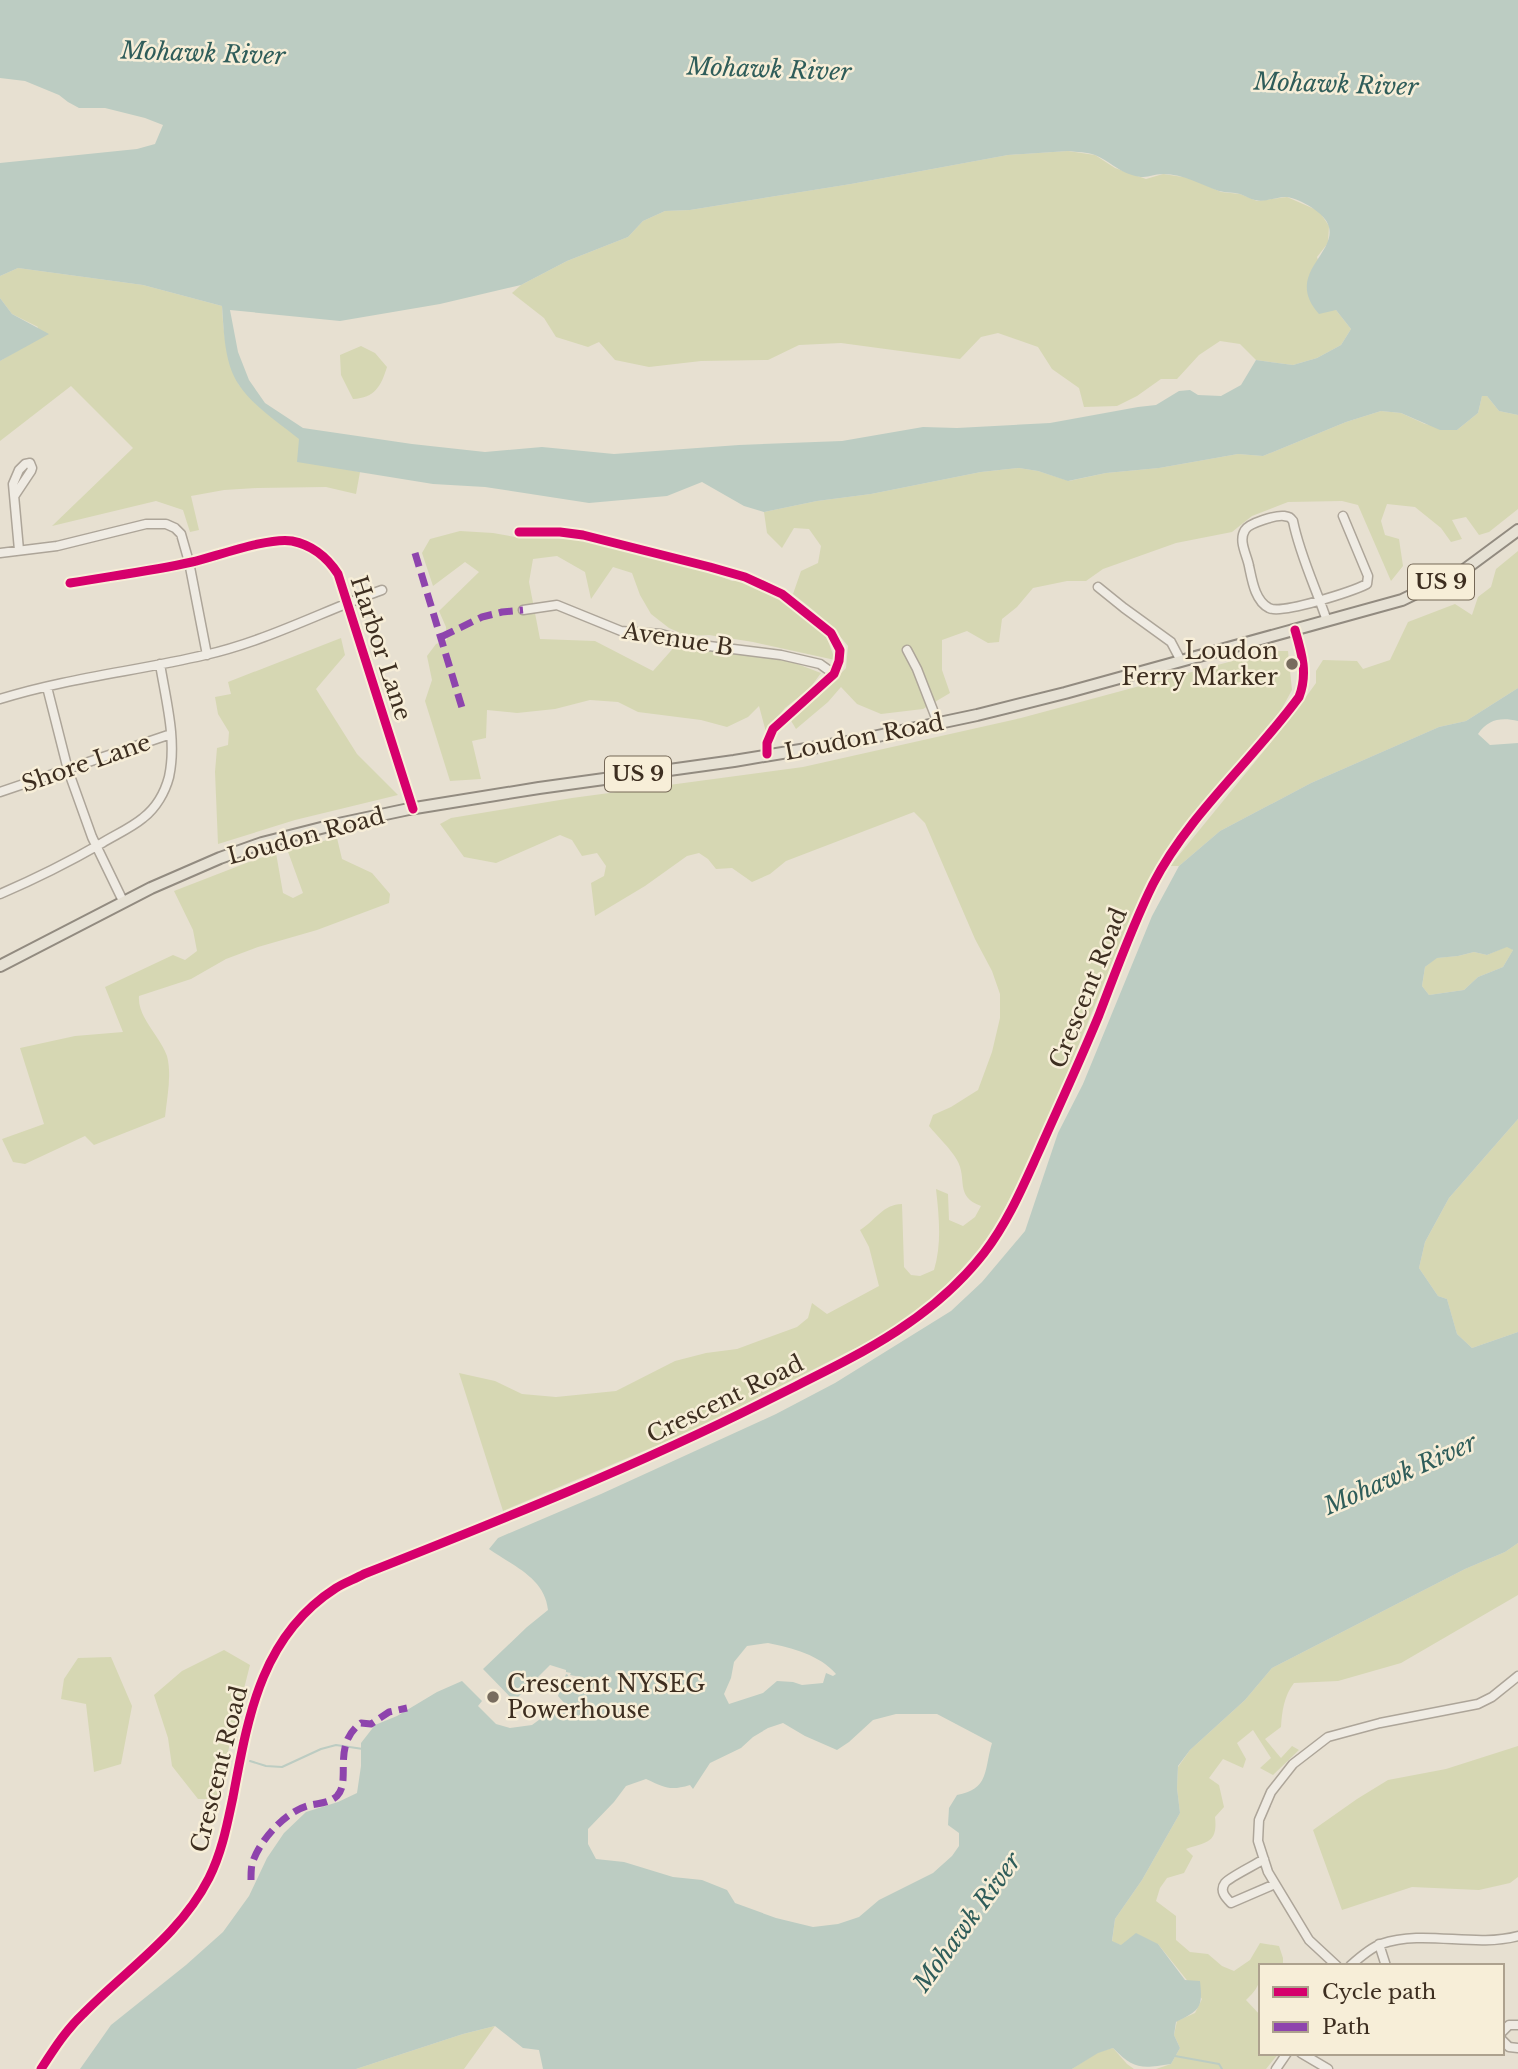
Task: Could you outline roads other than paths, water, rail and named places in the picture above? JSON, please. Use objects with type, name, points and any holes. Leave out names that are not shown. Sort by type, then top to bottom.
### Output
[{"type":"main road","name":"Loudon Road","points":[[0,966],[123,901],[220,858],[262,843],[413,809],[854,741],[1065,693],[1402,600],[1475,563],[1518,530]]},
{"type":"street","points":[[15,495],[19,550]]},
{"type":"street","points":[[1327,621],[1319,600],[1297,540],[1293,521],[1283,516],[1251,524],[1245,528],[1242,543],[1254,587],[1269,608],[1280,610],[1319,600],[1359,588],[1368,581],[1343,516]]},
{"type":"street","points":[[0,553],[57,546],[146,524],[166,524],[175,528],[181,534],[189,562],[207,655]]},
{"type":"street","points":[[519,532],[583,535],[710,567],[760,583],[782,594],[831,633],[840,650],[834,674],[773,729],[767,743],[767,754]]},
{"type":"street","name":"Harbor Lane","points":[[70,583],[189,562],[276,541],[298,542],[314,549],[330,562],[338,574],[413,809]]},
{"type":"street","points":[[1098,587],[1171,642],[1181,661]]},
{"type":"street","points":[[0,699],[207,655],[258,639],[382,590]]},
{"type":"street","name":"Avenue B","points":[[523,610],[557,606],[621,631],[661,634],[701,645],[790,656],[820,664],[834,674]]},
{"type":"street","name":"Crescent Road","points":[[41,2069],[75,2022],[174,1929],[201,1894],[221,1851],[254,1698],[277,1649],[292,1628],[316,1604],[336,1588],[364,1574],[624,1469],[881,1343],[923,1314],[958,1282],[983,1254],[1003,1225],[1067,1090],[1154,882],[1193,825],[1299,697],[1304,686],[1305,668],[1295,630]]},
{"type":"street","points":[[907,650],[938,723]]},
{"type":"street","points":[[0,894],[60,867],[139,821],[164,792],[172,756],[160,664]]},
{"type":"street","points":[[47,687],[68,770],[96,846],[123,901]]},
{"type":"street","name":"Shore Lane","points":[[0,792],[171,734]]},
{"type":"street","points":[[1335,1964],[1309,1940],[1275,1884],[1264,1859],[1258,1841],[1259,1820],[1271,1792],[1293,1764],[1328,1737],[1478,1704],[1492,1697],[1518,1676]]},
{"type":"street","points":[[1264,1859],[1224,1884],[1224,1896],[1231,1903],[1275,1884]]},
{"type":"street","points":[[1353,1964],[1379,1944],[1415,1938],[1485,1941],[1518,1936]]},
{"type":"street","points":[[1379,1944],[1385,1964]]},
{"type":"street","points":[[1304,2055],[1328,2069]]},
{"type":"water","name":"Mohawk River","points":[[0,0],[1518,0],[1518,415],[1499,411],[1487,396],[1482,396],[1478,413],[1457,430],[1440,430],[1401,413],[1381,411],[1346,422],[1263,456],[1238,454],[1068,481],[1019,468],[981,472],[764,512],[744,506],[702,482],[667,496],[589,503],[485,487],[433,484],[297,462],[299,439],[252,400],[234,376],[226,347],[222,306],[143,285],[18,268],[0,276],[0,163],[137,149],[155,144],[163,125],[105,108],[79,108],[59,95],[25,81],[0,78]],"holes":[[[1068,151],[1095,155],[1122,171],[1137,176],[1171,174],[1255,200],[1287,197],[1312,207],[1327,222],[1329,237],[1309,276],[1307,287],[1310,300],[1319,314],[1336,310],[1351,329],[1341,345],[1317,358],[1293,365],[1256,360],[1241,385],[1221,396],[1198,395],[1190,390],[1179,391],[1156,405],[1050,423],[923,427],[842,441],[614,454],[542,447],[485,452],[303,428],[265,403],[249,380],[238,352],[230,310],[340,321],[440,304],[521,285],[567,261],[628,237],[643,221],[665,211],[690,210],[851,184],[1008,155]]]},
{"type":"water","points":[[0,298],[12,314],[49,334],[0,361]]},
{"type":"water","name":"Mohawk River","points":[[1518,688],[1518,721],[1495,720],[1478,734],[1490,745],[1518,743],[1518,1119],[1449,1198],[1425,1242],[1419,1268],[1438,1296],[1447,1299],[1457,1334],[1472,1348],[1518,1332],[1518,1543],[1505,1552],[1465,1569],[1272,1668],[1245,1700],[1190,1750],[1178,1766],[1180,1813],[1142,1880],[1115,1919],[1112,1941],[1121,1945],[1136,1933],[1158,1944],[1185,1980],[1200,1981],[1201,1997],[1198,2007],[1176,2022],[1174,2035],[1180,2048],[1171,2064],[1138,2066],[1113,2048],[1098,2053],[1072,2069],[543,2069],[539,2050],[523,2048],[495,2026],[356,2069],[80,2069],[111,2025],[223,1932],[249,1896],[267,1858],[284,1833],[306,1812],[357,1793],[361,1743],[375,1725],[462,1681],[482,1701],[478,1706],[496,1724],[510,1728],[532,1725],[547,1714],[552,1704],[565,1704],[558,1696],[566,1674],[566,1684],[578,1686],[581,1677],[570,1675],[566,1670],[550,1665],[514,1701],[483,1669],[548,1610],[546,1599],[534,1581],[489,1549],[498,1538],[776,1414],[835,1383],[951,1311],[982,1282],[1025,1231],[1058,1133],[1083,1084],[1152,916],[1179,866],[1220,831],[1311,783],[1439,727],[1466,721]],"holes":[[[1507,947],[1513,950],[1503,967],[1478,977],[1464,990],[1429,995],[1422,986],[1425,967],[1437,958],[1474,952],[1487,955]],[[768,1643],[796,1650],[814,1657],[836,1674],[833,1676],[826,1673],[823,1683],[802,1685],[777,1681],[763,1693],[729,1704],[724,1694],[734,1662],[747,1646]],[[896,1714],[937,1714],[992,1743],[980,1783],[968,1792],[957,1795],[949,1808],[948,1825],[959,1833],[959,1846],[952,1856],[933,1873],[879,1900],[859,1917],[838,1924],[813,1927],[776,1918],[735,1903],[727,1890],[702,1880],[673,1877],[624,1862],[596,1859],[588,1844],[588,1829],[626,1786],[646,1779],[668,1788],[690,1785],[693,1789],[710,1763],[741,1748],[768,1728],[783,1723],[837,1750],[873,1720]]]},
{"type":"waterway","points":[[250,1761],[282,1767],[336,1745],[363,1749]]},
{"type":"waterway","points":[[1175,2056],[1219,2064],[1222,2069]]},
{"type":"place","name":"Loudon Ferry Marker","points":[[1292,664]]},
{"type":"place","name":"Crescent NYSEG Powerhouse","points":[[493,1697]]}]
